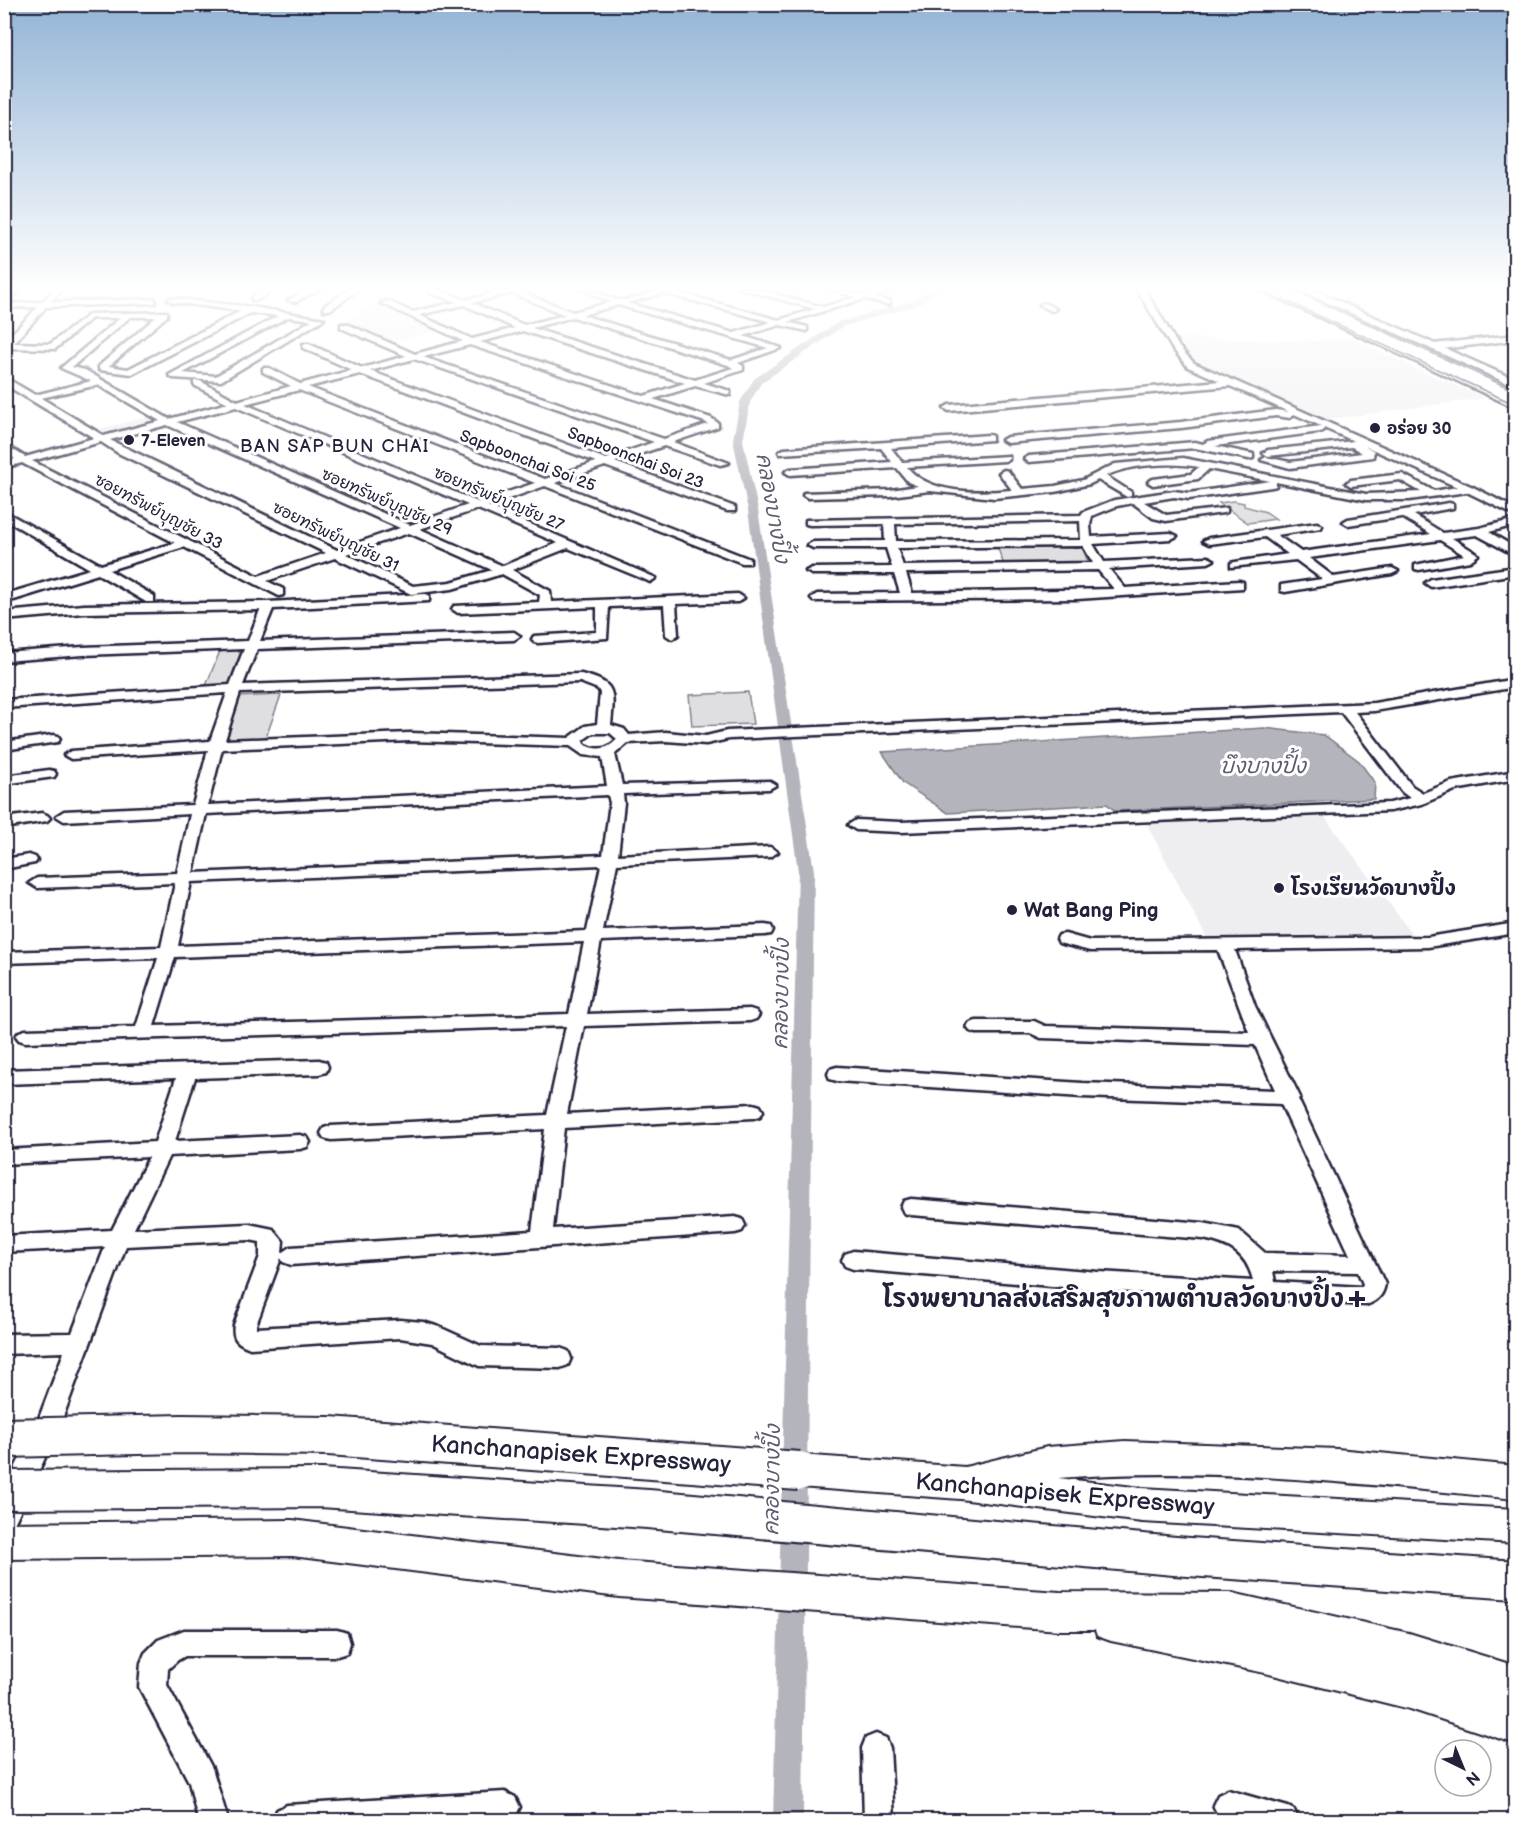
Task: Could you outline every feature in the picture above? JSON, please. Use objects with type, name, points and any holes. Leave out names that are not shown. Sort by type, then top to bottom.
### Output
[{"type":"highway","name":"Kanchanapisek Expressway","points":[[4,1438],[182,1434],[329,1436],[652,1458],[960,1483],[1142,1505],[1515,1526]]},
{"type":"highway","points":[[960,1483],[1047,1463],[1125,1456],[1337,1465],[1515,1484]]},
{"type":"highway","points":[[4,1490],[321,1488],[648,1509],[1175,1556],[1515,1580]]},
{"type":"highway","points":[[4,1541],[292,1538],[619,1579],[1060,1611],[1232,1612],[1409,1653],[1515,1686]]},
{"type":"highway","points":[[1060,1611],[1265,1653],[1410,1689],[1515,1724]]},
{"type":"main road","points":[[1447,373],[1515,405]]},
{"type":"main road","points":[[1463,373],[1515,398]]},
{"type":"main road","points":[[1475,373],[1515,391]]},
{"type":"main road","points":[[1492,373],[1515,384]]},
{"type":"street","name":"ซอยทรัพย์บุญชัย 29","points":[[84,373],[168,422],[501,569],[546,594],[545,605]]},
{"type":"street","points":[[176,373],[173,375],[218,379],[228,373]]},
{"type":"street","name":"Sapboonchai Soi 25","points":[[272,373],[300,387],[746,561]]},
{"type":"street","points":[[4,465],[353,373]]},
{"type":"street","name":"Sapboonchai Soi 23","points":[[367,373],[731,509]]},
{"type":"street","points":[[462,373],[724,463]]},
{"type":"street","points":[[256,581],[715,425],[712,422],[566,373]]},
{"type":"street","points":[[663,373],[727,393]]},
{"type":"street","points":[[644,399],[724,373]]},
{"type":"street","points":[[1210,373],[1359,443],[1456,483],[1515,513]]},
{"type":"street","name":"ซอยทรัพย์บุญชัย 31","points":[[4,380],[99,440],[411,590],[450,587],[567,544]]},
{"type":"street","points":[[32,398],[98,382]]},
{"type":"street","name":"ซอยทรัพย์บุญชัย 27","points":[[197,383],[237,404],[650,578]]},
{"type":"street","points":[[950,408],[1231,383]]},
{"type":"street","points":[[1226,394],[1250,392]]},
{"type":"street","points":[[1007,440],[1181,425],[1282,413],[1324,432],[1029,459]]},
{"type":"street","points":[[1181,425],[1207,444]]},
{"type":"street","points":[[1061,436],[1080,455]]},
{"type":"street","points":[[784,452],[989,438]]},
{"type":"street","points":[[1195,445],[1249,456],[1267,456],[1310,448],[1359,443],[1370,453],[1369,455],[1290,465],[1267,456]]},
{"type":"street","points":[[884,446],[912,480],[930,488],[965,493],[1020,493],[1055,489],[1099,476],[1123,465],[1183,461],[1366,498],[1469,489]]},
{"type":"street","name":"ซอยทรัพย์บุญชัย 33","points":[[4,447],[23,460],[279,592]]},
{"type":"street","points":[[790,472],[1005,458]]},
{"type":"street","points":[[1153,482],[1194,477],[1207,466]]},
{"type":"street","points":[[1363,471],[1377,480]]},
{"type":"street","points":[[1004,473],[1020,493]]},
{"type":"street","points":[[1099,476],[1157,516],[1166,518],[1223,510]]},
{"type":"street","points":[[1351,483],[1402,477],[1427,492],[1456,483]]},
{"type":"street","points":[[956,482],[965,493]]},
{"type":"street","points":[[1122,592],[1102,567],[1087,542],[1084,526],[1087,514],[1108,507],[1120,508],[1134,500],[1181,501],[1189,496],[1285,482]]},
{"type":"street","points":[[808,495],[890,494],[930,488]]},
{"type":"street","points":[[1348,522],[1449,506]]},
{"type":"street","points":[[1404,513],[1472,555],[1472,558],[1419,567]]},
{"type":"street","points":[[4,514],[150,599]]},
{"type":"street","points":[[810,522],[1085,518]]},
{"type":"street","points":[[889,520],[891,545],[907,597]]},
{"type":"street","points":[[1481,530],[1515,522]]},
{"type":"street","points":[[1209,541],[1317,526]]},
{"type":"street","points":[[1235,565],[1481,530],[1515,528]]},
{"type":"street","points":[[1481,530],[1515,553]]},
{"type":"street","points":[[1267,532],[1331,580]]},
{"type":"street","points":[[813,545],[1087,542],[1171,536]]},
{"type":"street","points":[[7,595],[186,543]]},
{"type":"street","points":[[812,571],[1102,567],[1208,560]]},
{"type":"street","points":[[1431,583],[1515,570]]},
{"type":"street","points":[[1285,588],[1392,571]]},
{"type":"street","points":[[817,598],[1122,592],[1239,585]]},
{"type":"street","points":[[7,595],[28,608]]},
{"type":"street","points":[[4,616],[84,609],[268,606],[441,598]]},
{"type":"street","points":[[458,609],[738,598]]},
{"type":"street","points":[[670,601],[672,635]]},
{"type":"street","points":[[538,639],[603,635],[603,603]]},
{"type":"street","points":[[143,1033],[168,952],[199,810],[216,746],[235,689],[254,647],[268,606]]},
{"type":"street","points":[[4,657],[83,651],[254,647],[514,636]]},
{"type":"street","points":[[4,704],[84,697],[235,689],[581,678],[603,686],[607,693],[604,728]]},
{"type":"street","points":[[624,739],[671,737],[682,741],[717,739],[727,735],[816,730],[1384,706],[1515,683]]},
{"type":"street","points":[[1345,708],[1407,789],[1422,799]]},
{"type":"street","points":[[575,742],[584,731],[604,728],[618,731],[624,739]]},
{"type":"street","points":[[71,756],[216,746],[410,737],[575,742],[585,751],[607,752],[619,747],[624,739]]},
{"type":"street","points":[[4,746],[53,739]]},
{"type":"street","points":[[542,1238],[555,1123],[610,859],[617,803],[611,763],[607,752]]},
{"type":"street","points":[[4,780],[48,774]]},
{"type":"street","points":[[856,825],[901,827],[1390,807],[1422,799],[1451,786],[1515,775]]},
{"type":"street","points":[[64,816],[769,785]]},
{"type":"street","points":[[4,823],[42,818]]},
{"type":"street","points":[[37,883],[400,870],[770,852]]},
{"type":"street","points":[[4,864],[28,860]]},
{"type":"street","points":[[1065,939],[1090,946],[1428,942],[1515,928]]},
{"type":"street","points":[[4,958],[765,930]]},
{"type":"street","points":[[853,1260],[1098,1281],[1366,1296],[1373,1290],[1374,1284],[1290,1097],[1246,1006],[1224,944]]},
{"type":"street","points":[[25,1036],[750,1015]]},
{"type":"street","points":[[976,1027],[1034,1027],[1041,1032],[1262,1039]]},
{"type":"street","points":[[4,1077],[319,1067]]},
{"type":"street","points":[[4,1518],[47,1428],[118,1240],[163,1148],[187,1072]]},
{"type":"street","points":[[837,1074],[1082,1090],[1290,1097]]},
{"type":"street","points":[[331,1134],[753,1111]]},
{"type":"street","points":[[4,1157],[300,1142]]},
{"type":"street","points":[[911,1207],[1203,1231],[1232,1236],[1260,1262],[1266,1290]]},
{"type":"street","points":[[291,1256],[735,1225]]},
{"type":"street","points":[[4,1244],[249,1232],[266,1235],[272,1241],[271,1256],[245,1325],[244,1334],[250,1338],[400,1329],[423,1331],[439,1336],[479,1356],[560,1358]]},
{"type":"street","points":[[1260,1262],[1365,1264]]},
{"type":"street","points":[[4,1344],[80,1342]]},
{"type":"street","points":[[213,1821],[202,1778],[153,1687],[155,1663],[168,1650],[184,1643],[336,1643]]},
{"type":"street","points":[[876,1748],[879,1821]]},
{"type":"street","points":[[1228,1805],[1278,1816],[1284,1821]]},
{"type":"street","points":[[287,1821],[505,1807]]},
{"type":"shaded area","points":[[1216,373],[1427,373],[1486,398],[1323,420]]},
{"type":"shaded area","points":[[152,416],[162,421],[100,438],[90,431]]},
{"type":"shaded area","points":[[1233,501],[1266,512],[1276,519],[1248,523],[1219,503]]},
{"type":"shaded area","points":[[1081,545],[1089,564],[1004,565],[997,546]]},
{"type":"shaded area","points":[[244,649],[230,687],[205,688],[220,651]]},
{"type":"shaded area","points":[[748,692],[753,724],[692,726],[689,695]]},
{"type":"shaded area","points":[[281,695],[265,740],[220,743],[237,697]]},
{"type":"shaded area","name":"โรงเรียนวัดบางปิ้ง","points":[[1318,808],[1412,934],[1357,943],[1210,944],[1145,821]]},
{"type":"water","name":"บึงบางปิ้ง","points":[[1264,728],[1324,735],[1359,761],[1375,783],[1374,799],[1115,811],[1107,804],[948,813],[903,783],[882,752]]},
{"type":"waterway","name":"คลองบางปิ้ง","points":[[769,373],[757,381],[745,402],[738,440],[753,510],[806,871],[788,1820]]},
{"type":"place","name":"อร่อย 30","points":[[1375,428]]},
{"type":"place","name":"7-Eleven","points":[[129,440]]},
{"type":"place","name":"โรงเรียนวัดบางปิ้ง","points":[[1279,888]]},
{"type":"place","name":"Wat Bang Ping","points":[[1012,910]]},
{"type":"place","name":"โรงพยาบาลส่งเสริมสุขภาพตำบลวัดบางปิ้ง","points":[[1357,1299]]},
{"type":"district","name":"BAN SAP BUN CHAI","points":[[335,446]]}]
